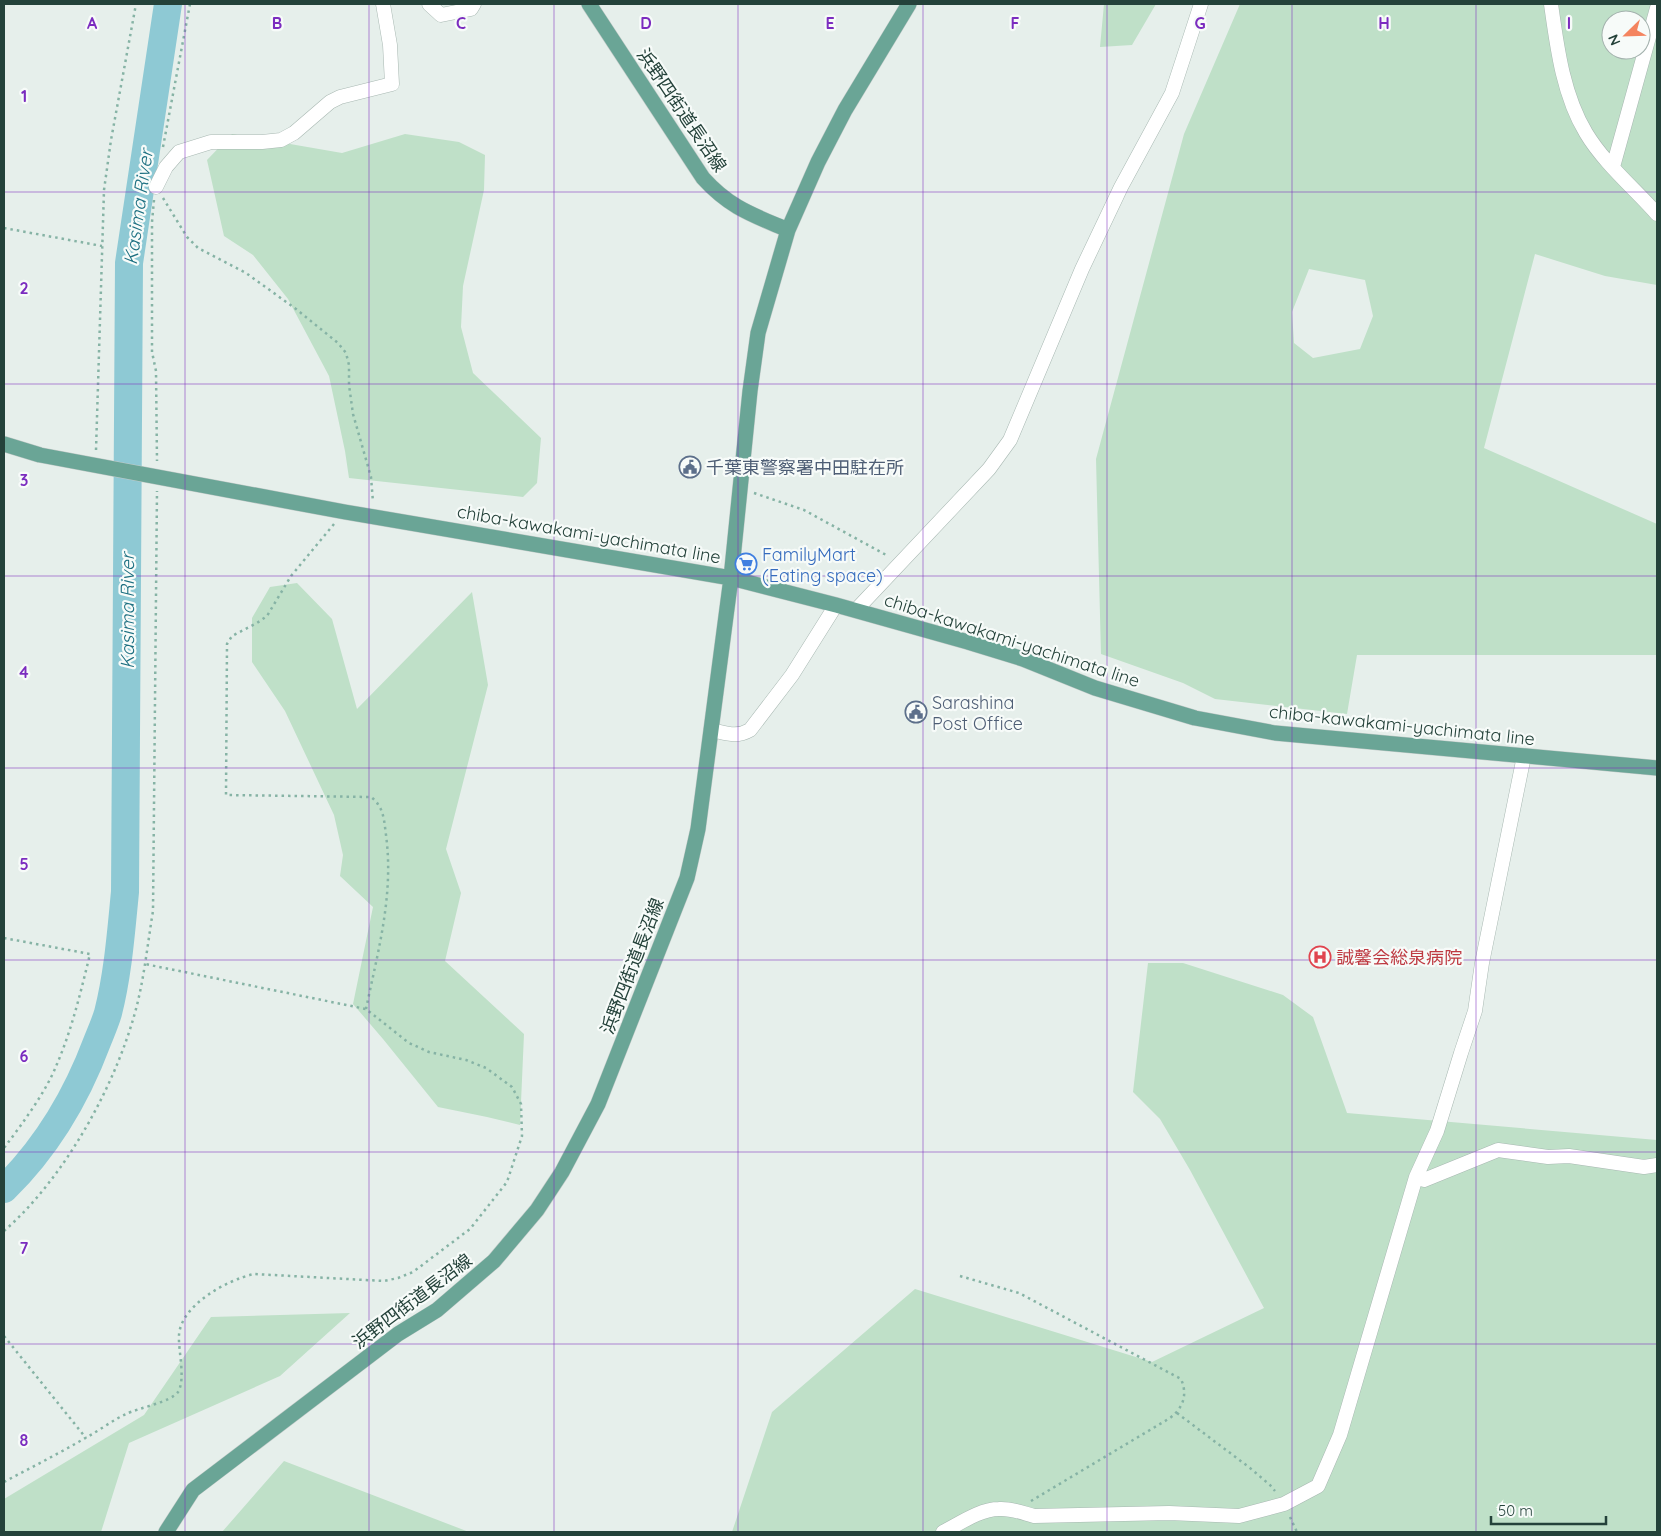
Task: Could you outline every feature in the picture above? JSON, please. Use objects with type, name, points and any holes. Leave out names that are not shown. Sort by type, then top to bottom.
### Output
[{"type":"main road","name":"浜野四街道長沼線","points":[[589,4],[703,178],[716,192],[740,210],[788,230]]},
{"type":"main road","name":"浜野四街道長沼線","points":[[166,1532],[193,1490],[398,1334],[437,1310],[494,1261],[537,1210],[562,1172],[598,1104],[687,878],[698,829],[731,578],[750,391],[758,333],[788,230],[818,162],[846,110],[909,4]]},
{"type":"main road","points":[[4,444],[40,454],[96,464]]},
{"type":"main road","name":"chiba-kawakami-yachimata line","points":[[96,464],[344,512],[731,578],[856,610],[977,645],[1023,659],[1095,688],[1195,718],[1275,733],[1657,768]]},
{"type":"street","points":[[156,186],[166,167],[180,152],[211,142],[281,140],[294,132],[330,102],[340,97],[392,84],[390,44],[383,4]]},
{"type":"street","points":[[429,4],[440,15],[471,9],[474,4]]},
{"type":"street","points":[[856,610],[989,469],[1010,440],[1082,270],[1122,187],[1172,94],[1201,4]]},
{"type":"street","points":[[1551,4],[1556,40],[1574,110],[1586,134],[1613,167],[1657,214]]},
{"type":"street","points":[[1613,167],[1657,8]]},
{"type":"street","points":[[711,730],[735,735],[743,734],[750,730],[792,675],[836,605]]},
{"type":"street","points":[[943,1532],[982,1513],[997,1508],[1015,1510],[1034,1516],[1169,1513],[1239,1516],[1284,1504],[1318,1486],[1340,1435],[1416,1177],[1437,1132],[1475,1011],[1482,963],[1524,756]]},
{"type":"street","points":[[1416,1177],[1424,1180],[1498,1150],[1548,1157],[1569,1156],[1644,1167],[1657,1165]]},
{"type":"path","points":[[96,464],[104,190],[111,140],[136,4]]},
{"type":"path","points":[[163,148],[190,4]]},
{"type":"path","points":[[4,1231],[44,1188],[74,1148],[122,1054],[137,1003],[153,911],[157,475],[156,371],[152,352],[152,222],[156,186]]},
{"type":"path","points":[[156,186],[187,236],[198,248],[246,273],[296,309],[338,343],[346,353],[350,365],[349,385],[354,414],[371,477],[372,516]]},
{"type":"path","points":[[4,228],[102,246]]},
{"type":"path","points":[[740,490],[759,493],[804,510],[901,563]]},
{"type":"path","points":[[344,512],[291,576],[266,616],[232,636],[227,644],[226,794],[371,797],[378,802],[382,810],[388,856],[388,899],[366,1009]]},
{"type":"path","points":[[4,938],[90,954],[81,991],[57,1066],[34,1105],[4,1148]]},
{"type":"path","points":[[4,1482],[126,1414],[177,1393],[181,1384],[179,1334],[182,1322],[190,1310],[203,1299],[239,1277],[254,1274],[384,1281],[413,1272],[470,1229],[506,1182],[522,1136],[521,1104],[512,1087],[486,1068],[466,1060],[429,1052],[409,1043],[366,1009],[145,964]]},
{"type":"path","points":[[960,1276],[1019,1293],[1181,1379],[1185,1388],[1183,1403],[1176,1413],[1015,1510]]},
{"type":"path","points":[[4,1336],[86,1438]]},
{"type":"path","points":[[1176,1413],[1270,1484],[1284,1504],[1297,1532]]},
{"type":"green space","points":[[1104,4],[1156,4],[1132,45],[1100,47]]},
{"type":"green space","points":[[1240,4],[1657,4],[1657,285],[1605,276],[1535,254],[1484,448],[1657,524],[1657,655],[1357,655],[1347,714],[1215,699],[1183,683],[1101,654],[1096,459],[1184,134]],"holes":[[[1309,269],[1365,280],[1373,316],[1360,349],[1313,358],[1294,343],[1292,312]]]},
{"type":"green space","points":[[232,134],[342,153],[405,134],[459,142],[485,155],[484,190],[463,286],[461,327],[473,373],[541,438],[537,483],[523,497],[349,478],[329,376],[288,299],[253,255],[224,236],[207,160]]},
{"type":"green space","points":[[297,583],[332,619],[357,709],[472,592],[488,685],[446,849],[461,893],[445,961],[524,1034],[520,1125],[438,1107],[353,1004],[373,907],[340,876],[343,855],[334,815],[285,711],[252,662],[252,618],[270,587]]},
{"type":"green space","points":[[1148,963],[1183,963],[1283,995],[1313,1017],[1347,1113],[1657,1140],[1657,1532],[732,1532],[772,1412],[915,1289],[1152,1362],[1264,1308],[1190,1170],[1160,1119],[1133,1092]]},
{"type":"green space","points":[[350,1313],[280,1376],[129,1443],[101,1532],[4,1532],[4,1499],[144,1415],[211,1317]]},
{"type":"green space","points":[[284,1461],[469,1532],[222,1532]]},
{"type":"waterway","name":"Kasima River","points":[[4,1189],[47,1139],[80,1083],[107,1017],[117,968],[125,892],[129,263],[168,4]]},
{"type":"place","name":"千葉東警察署中田駐在所","points":[[690,467]]},
{"type":"place","name":"FamilyMart (Eating space)","points":[[746,564]]},
{"type":"place","name":"Sarashina Post Office","points":[[916,712]]},
{"type":"place","name":"誠馨会総泉病院","points":[[1320,957]]}]
